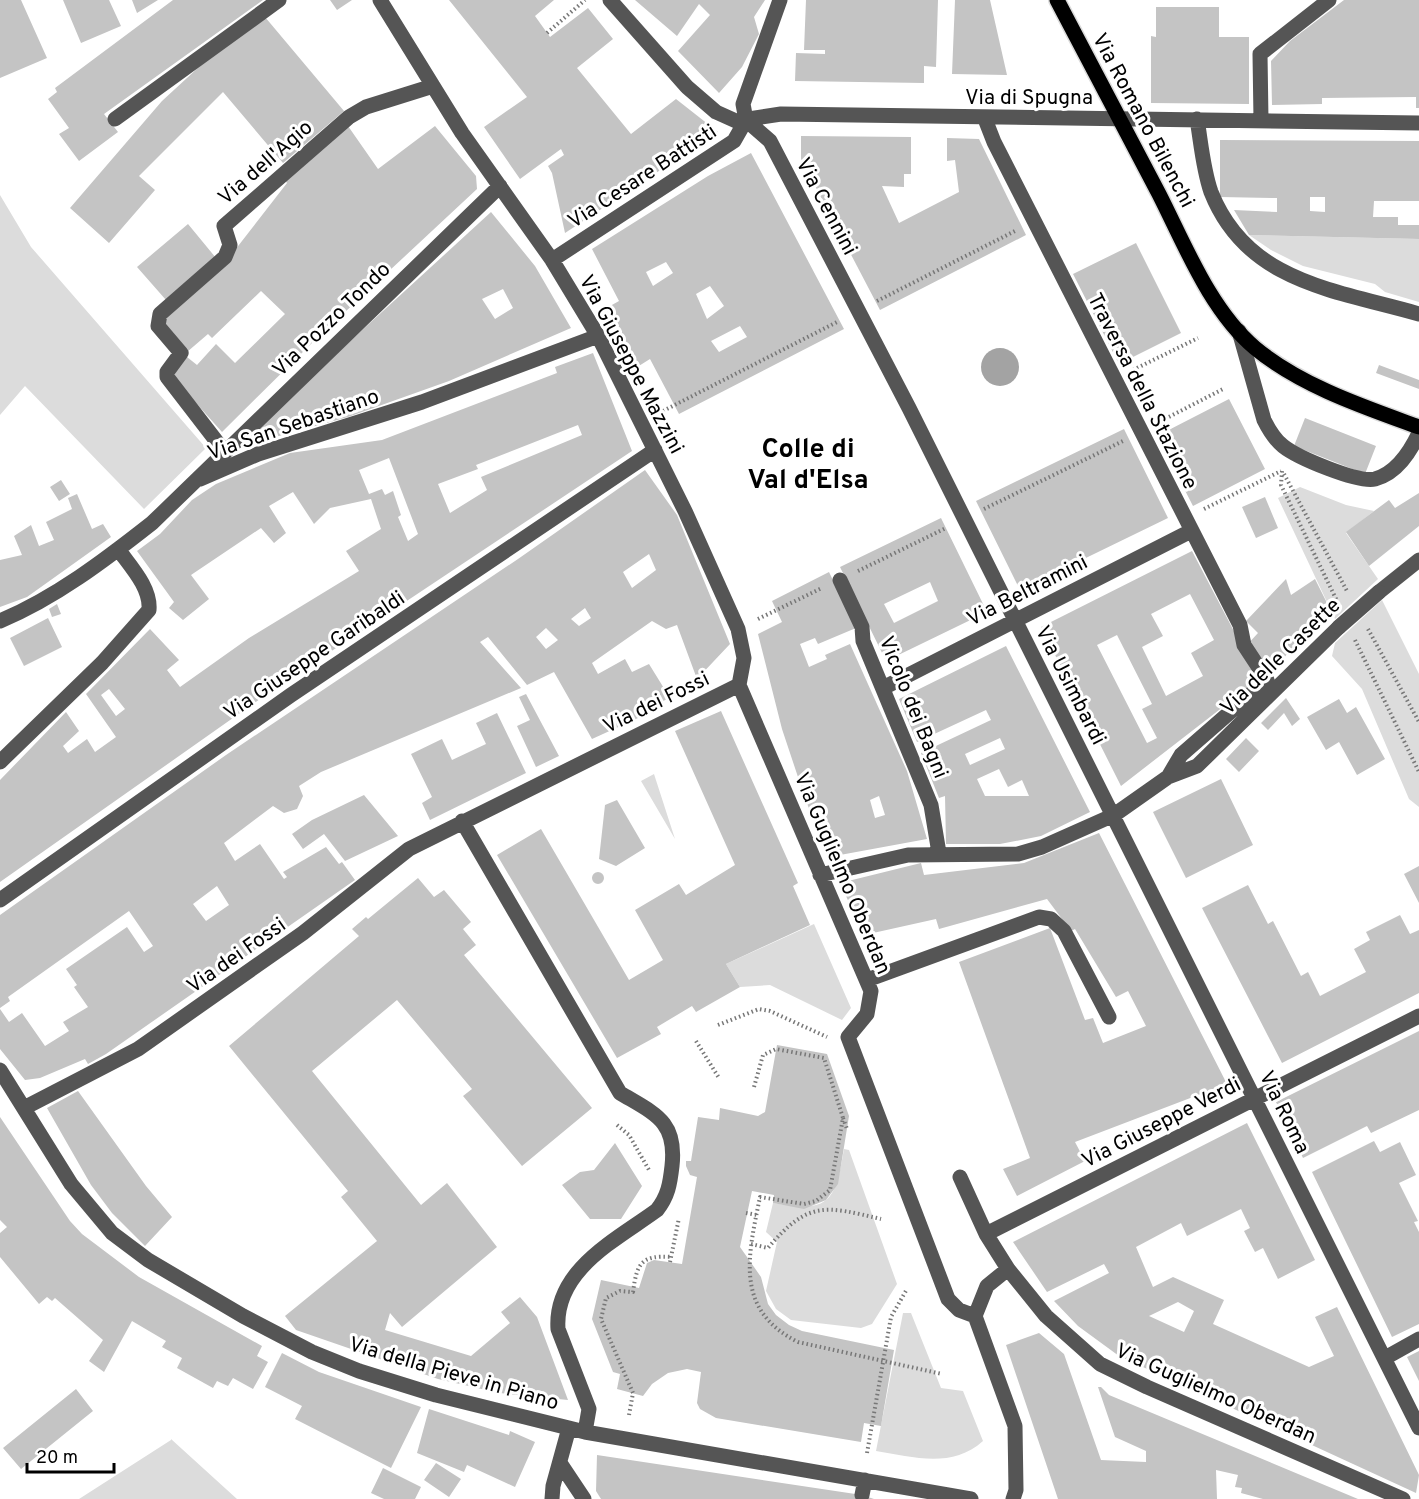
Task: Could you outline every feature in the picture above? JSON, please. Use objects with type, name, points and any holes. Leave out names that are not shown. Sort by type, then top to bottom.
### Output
[{"type":"main road","name":"Via Romano Bilenchi","points":[[1057,0],[1193,260],[1239,331],[1266,356],[1298,375],[1419,427]]},
{"type":"street","points":[[115,119],[279,0]]},
{"type":"street","name":"Via Giuseppe Mazzini","points":[[380,0],[462,133],[552,260],[598,336],[655,450],[738,630],[744,658],[739,685]]},
{"type":"street","points":[[610,0],[696,96],[725,118],[735,121],[746,120],[743,104],[780,0]]},
{"type":"street","points":[[1261,120],[1260,54],[1329,0]]},
{"type":"street","name":"Via dell'Agio","points":[[224,451],[167,377],[167,372],[181,352],[157,322],[165,309],[225,257],[230,245],[224,226],[355,112],[433,86]]},
{"type":"street","name":"Via di Spugna","points":[[746,120],[781,114],[985,119],[1197,119],[1419,123]]},
{"type":"street","name":"Traversa della Stazione","points":[[985,119],[994,142],[1113,379],[1240,625],[1244,645],[1267,680]]},
{"type":"street","points":[[1197,119],[1211,190],[1228,225],[1248,250],[1301,279],[1419,314]]},
{"type":"street","name":"Via Cesare Battisti","points":[[552,260],[734,141],[746,120]]},
{"type":"street","name":"Via Cennini","points":[[746,120],[770,141],[959,509]]},
{"type":"street","name":"Via Pozzo Tondo","points":[[192,483],[500,186]]},
{"type":"street","points":[[1239,331],[1264,420],[1285,448],[1357,479],[1372,480],[1381,476],[1404,458],[1419,433]]},
{"type":"street","name":"Via San Sebastiano","points":[[0,621],[32,608],[118,549],[152,523],[192,483],[258,454],[422,402],[598,336]]},
{"type":"street","name":"Via Giuseppe Garibaldi","points":[[0,900],[291,695],[655,450]]},
{"type":"street","name":"Via Usimbardi","points":[[959,509],[1114,815]]},
{"type":"street","name":"Via Beltramini","points":[[883,688],[1015,620],[1188,524]]},
{"type":"street","points":[[0,762],[102,663],[149,610],[150,600],[141,582],[118,549]]},
{"type":"street","name":"Via delle Casette","points":[[820,875],[909,855],[1018,854],[1042,847],[1114,815],[1168,777],[1197,766],[1339,627],[1419,560]]},
{"type":"street","name":"Vicolo dei Bagni","points":[[840,580],[862,627],[863,641],[931,805],[939,854]]},
{"type":"street","name":"Via delle Casette","points":[[1168,777],[1181,755],[1267,680]]},
{"type":"street","name":"Via dei Fossi","points":[[24,1108],[138,1049],[303,933],[410,849],[462,821],[739,685]]},
{"type":"street","name":"Via Guglielmo Oberdan","points":[[739,685],[867,980],[871,1001],[867,1014],[848,1037],[852,1047]]},
{"type":"street","name":"Via Roma","points":[[1114,815],[1419,1428]]},
{"type":"street","name":"Via della Pieve in Piano","points":[[462,821],[620,1093],[657,1115],[672,1135],[674,1148],[670,1184],[665,1199],[657,1210],[597,1254],[574,1275],[561,1300],[557,1315],[558,1329],[589,1409],[585,1432]]},
{"type":"street","points":[[867,980],[1039,917],[1051,920],[1064,931],[1109,1017]]},
{"type":"street","name":"Via Giuseppe Verdi","points":[[986,1234],[1419,1016]]},
{"type":"street","points":[[852,1047],[948,1299],[959,1310],[975,1316]]},
{"type":"street","name":"Via della Pieve in Piano","points":[[2,1077],[24,1108],[70,1184],[112,1233],[148,1260],[243,1316],[312,1352],[359,1371],[436,1395],[585,1432],[971,1499]]},
{"type":"street","name":"Via Guglielmo Oberdan","points":[[960,1178],[986,1234],[1008,1269],[1046,1316],[1100,1364],[1147,1387],[1402,1499]]},
{"type":"street","points":[[1008,1269],[987,1286],[975,1316],[1015,1426],[1016,1490],[1013,1499]]},
{"type":"street","points":[[1385,1358],[1419,1339]]},
{"type":"street","points":[[552,1499],[553,1486],[569,1428]]},
{"type":"street","points":[[560,1463],[584,1499]]},
{"type":"street","points":[[862,1495],[865,1480]]},
{"type":"path","points":[[547,33],[585,0]]},
{"type":"path","points":[[876,302],[1022,227]]},
{"type":"path","points":[[674,405],[840,320]]},
{"type":"path","points":[[1113,379],[1198,338]]},
{"type":"path","points":[[981,510],[1224,388]]},
{"type":"path","points":[[1188,524],[1282,470]]},
{"type":"path","points":[[855,572],[946,527]]},
{"type":"path","points":[[777,610],[825,587]]},
{"type":"path","points":[[718,1025],[759,1009],[770,1011],[852,1047]]},
{"type":"path","points":[[696,1041],[719,1078]]},
{"type":"path","points":[[754,1087],[763,1055],[776,1049],[826,1057],[847,1129]]},
{"type":"path","points":[[843,1118],[833,1183],[828,1194],[816,1201],[804,1204],[760,1197],[751,1244],[752,1293],[766,1322],[781,1334],[798,1342],[942,1374]]},
{"type":"path","points":[[617,1125],[629,1135],[654,1180]]},
{"type":"path","points":[[816,1201],[819,1209]]},
{"type":"path","points":[[751,1244],[768,1248],[792,1222],[819,1209],[833,1208],[881,1219]]},
{"type":"path","points":[[746,1213],[757,1215]]},
{"type":"path","points":[[670,1262],[680,1214]]},
{"type":"path","points":[[629,1415],[633,1393],[601,1318],[606,1298],[620,1291],[633,1292],[637,1270],[644,1261],[652,1256],[672,1257]]},
{"type":"path","points":[[867,1453],[891,1317],[907,1289]]},
{"type":"shaded area","points":[[0,195],[31,247],[206,448],[144,509],[25,386],[0,415]]},
{"type":"shaded area","points":[[1249,235],[1419,239],[1419,302],[1385,292],[1375,284],[1303,266],[1271,250]]},
{"type":"shaded area","points":[[1000,348],[1014,353],[1019,367],[1014,381],[1000,386],[986,381],[981,367],[986,353]]},
{"type":"shaded area","points":[[1300,487],[1346,505],[1374,511],[1346,533],[1378,579],[1335,619],[1278,498]]},
{"type":"shaded area","points":[[1382,600],[1419,674],[1419,807],[1409,799],[1362,689],[1332,656],[1335,643]]},
{"type":"shaded area","points":[[654,774],[675,839],[641,781]]},
{"type":"shaded area","points":[[814,924],[851,1008],[842,1020],[770,985],[740,987],[726,964]]},
{"type":"shaded area","points":[[844,1149],[849,1150],[897,1284],[872,1324],[861,1328],[791,1320],[776,1309],[766,1291],[777,1242],[766,1232],[773,1203],[806,1206],[818,1205],[826,1200],[837,1182]]},
{"type":"shaded area","points":[[903,1313],[911,1313],[941,1388],[963,1391],[983,1441],[971,1450],[945,1458],[932,1459],[876,1451]]},
{"type":"shaded area","points":[[171,1440],[237,1499],[79,1499]]},
{"type":"building","points":[[0,0],[21,0],[47,58],[0,78]]},
{"type":"building","points":[[63,0],[109,0],[121,26],[81,43]]},
{"type":"building","points":[[132,0],[158,0],[137,13]]},
{"type":"building","points":[[173,0],[263,0],[104,114],[118,132],[79,161],[59,134],[69,128],[48,99],[57,92],[55,88]]},
{"type":"building","points":[[330,0],[352,0],[337,10]]},
{"type":"building","points":[[449,0],[554,0],[535,16],[550,37],[588,8],[613,39],[577,68],[631,134],[676,99],[718,132],[565,233],[552,173],[548,166],[564,155],[561,149],[520,179],[484,127],[527,97]]},
{"type":"building","points":[[635,0],[765,0],[754,17],[759,34],[742,67],[719,93],[678,51],[710,15],[699,4],[677,36]]},
{"type":"building","points":[[806,0],[938,0],[936,67],[924,66],[924,83],[795,81],[796,53],[825,54],[825,50],[804,50]]},
{"type":"building","points":[[955,0],[990,0],[1007,75],[952,74]]},
{"type":"building","points":[[1344,0],[1419,0],[1419,108],[1416,108],[1416,97],[1322,98],[1322,104],[1272,105],[1271,61],[1290,41]]},
{"type":"building","points":[[1156,7],[1219,7],[1219,37],[1249,37],[1249,104],[1151,103],[1151,36],[1156,37]]},
{"type":"building","points":[[265,17],[344,111],[283,163],[223,92],[139,176],[155,190],[109,243],[70,208],[162,101],[213,54]]},
{"type":"building","points":[[348,126],[378,169],[435,126],[476,176],[477,189],[315,340],[222,432],[171,375],[187,357],[197,365],[216,344],[235,363],[285,314],[261,291],[212,338],[208,334],[187,352],[162,322],[228,259],[287,183],[285,180]]},
{"type":"building","points":[[801,136],[911,137],[911,174],[904,174],[904,187],[882,186],[899,223],[959,192],[955,160],[947,161],[947,138],[979,139],[1026,235],[880,310],[801,159]]},
{"type":"building","points":[[1220,140],[1419,141],[1419,201],[1374,201],[1373,217],[1398,217],[1398,225],[1419,225],[1419,239],[1249,235],[1234,210],[1277,212],[1277,198],[1220,197]],"holes":[[[1310,197],[1325,197],[1325,212],[1310,211]]]},
{"type":"building","points":[[751,153],[844,329],[679,414],[650,359],[634,369],[603,310],[619,301],[592,249],[708,176]],"holes":[[[666,262],[673,273],[653,286],[646,272]],[[710,286],[724,306],[707,319],[696,294]],[[740,326],[747,337],[719,352],[711,341]]]},
{"type":"building","points":[[491,212],[535,266],[571,328],[449,381],[348,417],[257,442],[251,432]],"holes":[[[503,289],[513,308],[495,319],[482,299]]]},
{"type":"building","points":[[188,224],[216,258],[166,300],[137,267]]},
{"type":"building","points":[[1136,243],[1181,333],[1119,364],[1073,274]]},
{"type":"building","points":[[593,353],[632,451],[270,692],[0,882],[0,780],[66,712],[79,731],[63,746],[68,753],[87,739],[95,752],[116,737],[86,694],[150,629],[179,660],[167,670],[180,687],[249,638],[359,571],[346,551],[381,529],[371,499],[330,508],[314,524],[293,492],[269,506],[286,533],[274,543],[261,528],[191,575],[209,599],[183,620],[169,608],[174,602],[137,551],[160,534],[192,500],[216,484],[290,453],[382,440],[557,373],[555,367]],"holes":[[[578,425],[582,435],[481,477],[487,490],[450,513],[438,484],[478,469],[476,465]],[[389,458],[418,534],[408,541],[398,517],[401,515],[393,491],[385,495],[382,489],[369,494],[359,470]],[[109,689],[125,709],[116,716],[101,695]]]},
{"type":"building","points":[[1379,365],[1419,380],[1419,389],[1376,373]]},
{"type":"building","points":[[1229,399],[1265,469],[1193,506],[1157,436]]},
{"type":"building","points":[[1305,418],[1376,446],[1365,474],[1294,446]]},
{"type":"building","points":[[1124,429],[1168,518],[1020,590],[976,501]]},
{"type":"building","points":[[645,470],[677,515],[730,644],[697,679],[677,625],[666,629],[652,621],[592,663],[598,674],[625,659],[632,672],[649,664],[670,698],[647,708],[649,713],[592,739],[554,672],[527,685],[488,637],[480,642],[521,688],[321,772],[299,786],[303,796],[297,809],[284,813],[273,806],[224,843],[235,861],[260,844],[284,879],[287,877],[283,872],[326,847],[339,864],[342,862],[355,880],[106,1054],[88,1064],[85,1059],[40,1078],[25,1080],[0,1049],[0,1009],[9,1022],[22,1013],[45,1046],[69,1031],[63,1022],[88,1007],[74,987],[77,985],[66,969],[127,927],[144,952],[153,946],[129,911],[8,997],[10,1001],[0,1008],[0,915],[226,755],[518,559]],"holes":[[[649,554],[656,570],[632,588],[623,572]],[[585,608],[591,618],[579,626],[571,619]],[[546,628],[558,640],[546,649],[536,637]],[[217,886],[229,905],[206,921],[193,904]]]},
{"type":"building","points":[[61,480],[70,494],[59,501],[50,487]]},
{"type":"building","points":[[1419,493],[1419,526],[1369,566],[1346,532],[1389,500],[1395,508]]},
{"type":"building","points":[[77,494],[92,529],[103,524],[111,537],[27,597],[0,607],[0,560],[22,555],[14,536],[31,525],[39,546],[54,540],[46,522],[72,509],[68,498]]},
{"type":"building","points":[[1265,497],[1278,528],[1256,538],[1242,507]]},
{"type":"building","points":[[941,518],[987,612],[886,661],[840,567]],"holes":[[[930,582],[938,601],[894,623],[884,604]]]},
{"type":"building","points":[[1192,551],[1259,679],[1121,786],[1041,627]],"holes":[[[1190,594],[1214,640],[1191,653],[1203,676],[1166,696],[1142,647],[1163,636],[1151,614]],[[1117,635],[1152,704],[1142,709],[1157,738],[1147,743],[1097,645]]]},
{"type":"building","points":[[829,572],[856,628],[818,644],[815,638],[800,644],[809,667],[827,659],[825,655],[850,644],[907,771],[927,839],[829,857],[806,801],[782,729],[758,634],[782,622],[772,601]],"holes":[[[879,796],[885,815],[875,818],[870,800]]]},
{"type":"building","points":[[1286,579],[1291,595],[1315,579],[1329,607],[1273,670],[1246,646],[1258,633],[1246,621]]},
{"type":"building","points":[[57,604],[61,614],[52,617],[49,609]]},
{"type":"building","points":[[48,618],[62,647],[24,666],[10,638]]},
{"type":"building","points":[[1006,646],[1090,812],[1041,836],[1000,844],[946,844],[945,796],[939,798],[921,753],[991,720],[986,710],[917,742],[899,699]],"holes":[[[1000,738],[1005,749],[970,765],[965,754]],[[999,769],[1008,787],[1022,780],[1029,796],[985,796],[977,779]]]},
{"type":"building","points":[[526,694],[559,756],[536,767],[517,726],[530,720],[519,697]]},
{"type":"building","points":[[1286,698],[1300,719],[1292,726],[1284,713],[1268,730],[1261,723]]},
{"type":"building","points":[[1339,699],[1347,713],[1356,707],[1385,759],[1357,775],[1339,742],[1326,750],[1307,717]]},
{"type":"building","points":[[721,711],[798,883],[793,886],[810,925],[726,964],[740,987],[696,1012],[692,1006],[657,1027],[661,1034],[617,1058],[497,855],[541,829],[629,980],[663,960],[635,910],[679,884],[686,895],[735,865],[675,731]]},
{"type":"building","points":[[497,713],[526,773],[430,820],[422,803],[432,797],[411,754],[442,739],[452,760],[486,744],[476,723]]},
{"type":"building","points":[[1246,738],[1259,751],[1239,772],[1226,759]]},
{"type":"building","points":[[1221,779],[1253,845],[1186,878],[1153,812]]},
{"type":"building","points":[[364,795],[398,836],[345,861],[324,834],[303,849],[292,834],[312,820]]},
{"type":"building","points":[[617,800],[645,848],[616,866],[599,859],[605,805]]},
{"type":"building","points":[[1099,833],[1227,1084],[1075,1142],[1085,1161],[1017,1196],[1003,1169],[1030,1158],[959,962],[1050,928],[1085,1020],[1093,1018],[1103,1043],[1146,1026],[1128,991],[1116,997],[1075,929],[1071,931],[1047,899],[939,929],[936,919],[864,935],[840,883],[921,863],[924,875],[1024,863]]},
{"type":"building","points":[[1419,866],[1419,903],[1404,874]]},
{"type":"building","points":[[598,872],[604,878],[598,884],[592,878]]},
{"type":"building","points":[[418,878],[434,897],[444,890],[471,922],[463,929],[476,945],[464,955],[592,1108],[522,1166],[463,1096],[472,1089],[397,1000],[312,1071],[421,1205],[447,1183],[497,1247],[402,1327],[390,1313],[385,1330],[471,1356],[510,1323],[501,1312],[520,1297],[537,1317],[568,1400],[499,1393],[438,1379],[296,1330],[285,1316],[377,1241],[341,1197],[348,1191],[229,1046],[359,936],[352,929],[366,917],[368,919]]},
{"type":"building","points":[[1248,885],[1268,924],[1273,921],[1301,976],[1308,972],[1320,996],[1366,972],[1354,949],[1370,940],[1366,932],[1400,915],[1410,934],[1419,930],[1419,993],[1282,1063],[1202,908]]},
{"type":"building","points":[[1419,1031],[1419,1110],[1371,1133],[1367,1126],[1303,1158],[1276,1102]]},
{"type":"building","points":[[777,1045],[827,1054],[849,1116],[838,1184],[826,1200],[804,1209],[773,1203],[774,1195],[752,1191],[740,1247],[761,1277],[768,1304],[776,1315],[789,1325],[802,1331],[894,1350],[881,1426],[864,1423],[861,1442],[716,1418],[700,1409],[697,1403],[701,1372],[687,1369],[668,1373],[652,1384],[643,1396],[617,1389],[620,1374],[613,1372],[592,1319],[601,1280],[639,1288],[647,1263],[654,1260],[682,1264],[697,1177],[690,1175],[686,1161],[691,1161],[698,1117],[719,1120],[720,1108],[758,1116],[765,1112]]},
{"type":"building","points":[[78,1091],[146,1186],[172,1217],[145,1246],[112,1213],[91,1185],[47,1108]]},
{"type":"building","points":[[0,1117],[70,1221],[82,1234],[139,1277],[262,1346],[257,1356],[268,1362],[253,1389],[233,1378],[228,1386],[217,1381],[213,1388],[177,1368],[182,1358],[162,1347],[166,1341],[132,1321],[104,1372],[89,1361],[103,1340],[55,1298],[52,1301],[47,1297],[39,1304],[0,1257],[0,1233],[7,1227],[0,1220]]},
{"type":"building","points":[[1247,1123],[1315,1260],[1278,1279],[1263,1248],[1255,1252],[1244,1231],[1250,1228],[1241,1209],[1187,1236],[1181,1223],[1136,1247],[1153,1287],[1173,1277],[1224,1300],[1213,1324],[1309,1367],[1334,1356],[1315,1317],[1337,1307],[1419,1475],[1416,1493],[1119,1356],[1078,1326],[1054,1301],[1109,1273],[1104,1264],[1047,1292],[1013,1242]],"holes":[[[1178,1302],[1194,1311],[1184,1332],[1149,1316]]]},
{"type":"building","points":[[1374,1141],[1380,1152],[1400,1142],[1416,1175],[1399,1183],[1418,1221],[1414,1222],[1419,1232],[1419,1324],[1392,1337],[1312,1172]]},
{"type":"building","points":[[615,1143],[642,1186],[621,1219],[590,1219],[562,1185],[580,1172],[594,1170]]},
{"type":"building","points":[[1039,1333],[1064,1354],[1101,1460],[1146,1462],[1146,1451],[1115,1437],[1098,1387],[1109,1395],[1358,1499],[1263,1499],[1241,1493],[1242,1488],[1235,1487],[1238,1475],[1216,1470],[1217,1499],[1058,1499],[1006,1345]]},
{"type":"building","points":[[1419,1351],[1419,1381],[1407,1357]]},
{"type":"building","points":[[282,1353],[319,1372],[421,1407],[391,1468],[295,1419],[302,1406],[265,1387]]},
{"type":"building","points":[[76,1389],[93,1411],[21,1469],[3,1448]]},
{"type":"building","points":[[429,1409],[509,1435],[510,1431],[535,1442],[515,1487],[467,1465],[464,1472],[417,1453]]},
{"type":"building","points":[[597,1455],[862,1495],[874,1499],[601,1499],[596,1491]]},
{"type":"building","points":[[436,1463],[461,1479],[449,1497],[424,1480]]},
{"type":"building","points":[[383,1468],[421,1487],[415,1499],[384,1499],[371,1493]]},
{"type":"district","name":"Colle di Val d'Elsa","points":[[808,464]]}]
